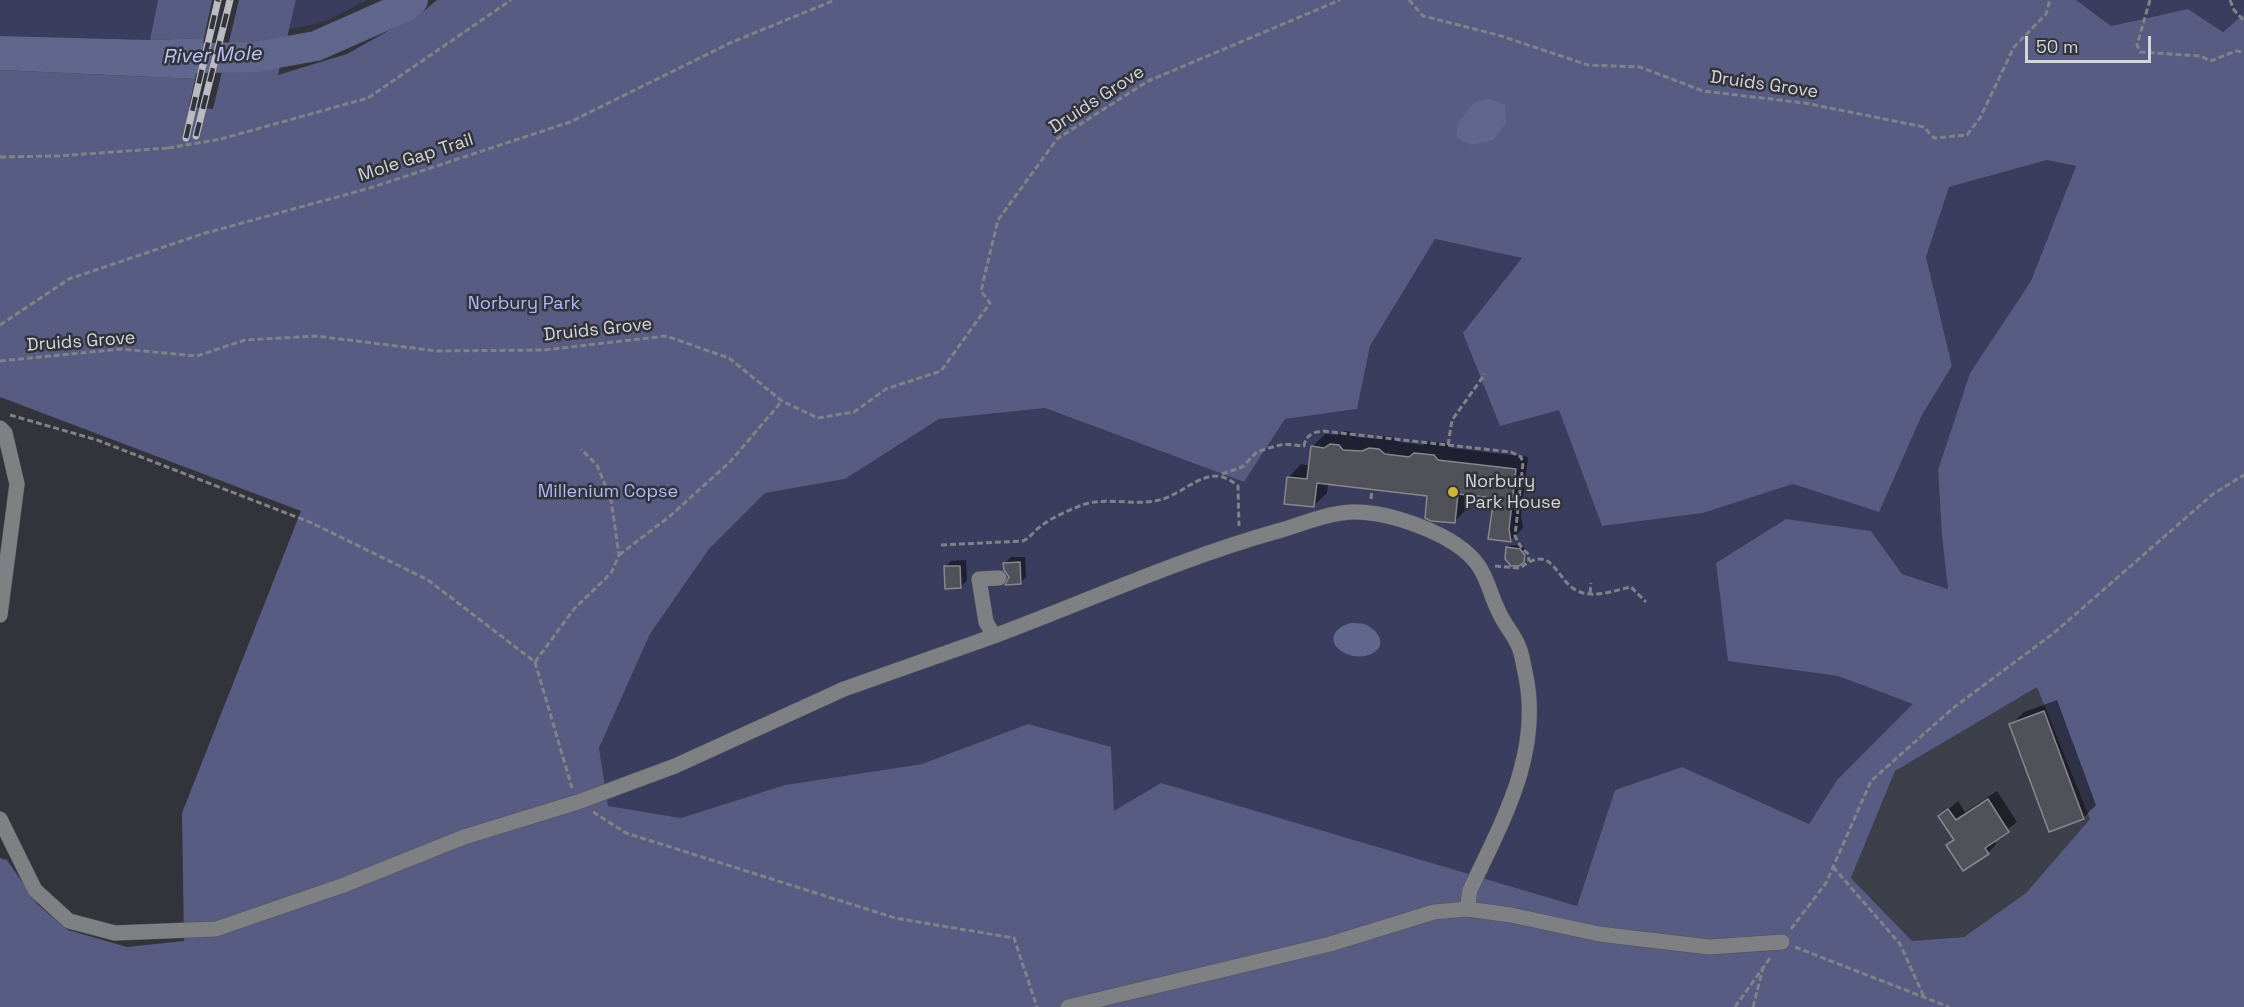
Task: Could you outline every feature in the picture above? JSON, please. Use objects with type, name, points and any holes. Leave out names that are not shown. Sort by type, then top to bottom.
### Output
[{"type":"lane","points":[[0,428],[5,433],[17,484],[0,615]]},
{"type":"lane","points":[[0,819],[35,890],[69,921],[115,933],[216,929],[344,885],[464,837],[576,802],[675,766],[844,689],[1076,606],[1181,563],[1250,539],[1322,518],[1350,512],[1370,513],[1403,519],[1450,540],[1478,565],[1498,612],[1519,646],[1528,687],[1530,732],[1522,772],[1470,890],[1467,909]]},
{"type":"lane","points":[[994,636],[986,622],[978,579],[999,578]]},
{"type":"lane","points":[[1068,1007],[1330,944],[1434,912],[1467,909],[1511,915],[1599,934],[1709,948],[1782,942]]},
{"type":"path","points":[[0,157],[57,156],[168,148],[221,139],[368,98],[511,0]]},
{"type":"path","name":"Mole Gap Trail","points":[[0,325],[69,279],[202,234],[370,188],[570,122],[730,43],[835,0]]},
{"type":"path","name":"Druids Grove","points":[[0,361],[121,349],[197,356],[244,340],[316,336],[437,351],[544,350],[666,336],[729,358],[782,401],[818,418],[854,412],[886,389],[941,371],[990,303],[981,291],[998,220],[1057,139],[1148,81],[1340,0]]},
{"type":"path","name":"Druids Grove","points":[[1409,0],[1423,16],[1498,35],[1588,65],[1640,67],[1703,91],[1805,103],[1924,128],[1934,138],[1967,135],[1980,118],[2014,47],[2046,14],[2050,0]]},
{"type":"path","points":[[2150,0],[2136,45],[2140,52],[2201,56],[2210,61],[2236,51],[2244,52]]},
{"type":"path","points":[[2230,0],[2234,10],[2244,21]]},
{"type":"path","points":[[1448,445],[1452,420],[1485,374]]},
{"type":"path","points":[[535,662],[574,609],[611,573],[619,555],[670,516],[730,462],[782,401]]},
{"type":"path","points":[[0,412],[97,440],[312,523],[428,580],[535,662],[576,802],[626,833],[895,918],[1014,938],[1037,1007]]},
{"type":"path","points":[[941,545],[1023,541],[1051,519],[1084,504],[1105,501],[1155,501],[1181,492],[1204,478],[1242,467],[1257,452],[1284,444],[1304,447],[1308,436],[1314,432],[1323,431],[1511,452],[1521,457],[1515,536],[1528,554],[1529,562]]},
{"type":"path","points":[[581,448],[597,465],[611,500],[619,555]]},
{"type":"path","points":[[1220,475],[1230,479],[1238,486],[1239,526],[1250,539]]},
{"type":"path","points":[[1735,1007],[1826,883],[1871,781],[1953,708],[2054,633],[2212,494],[2244,475]]},
{"type":"path","points":[[1478,565],[1520,568],[1531,560],[1545,560],[1550,562],[1571,587],[1580,592],[1590,594],[1631,587],[1646,602]]},
{"type":"path","points":[[1590,594],[1591,583]]},
{"type":"path","points":[[1833,866],[1900,944],[1924,997]]},
{"type":"path","points":[[1782,942],[1949,1007]]},
{"type":"path","points":[[1754,1007],[1764,966]]},
{"type":"shaded area","points":[[0,0],[158,0],[150,40],[0,36]]},
{"type":"shaded area","points":[[296,0],[367,0],[326,21],[287,30]]},
{"type":"shaded area","points":[[2076,0],[2244,0],[2244,14],[2223,32],[2188,9],[2110,26]]},
{"type":"shaded area","points":[[0,36],[150,40],[204,38],[195,79],[0,70]]},
{"type":"shaded area","points":[[1490,99],[1505,105],[1506,123],[1493,140],[1471,145],[1456,137],[1458,123],[1474,102]]},
{"type":"shaded area","points":[[2047,160],[2077,166],[2031,281],[1970,373],[1938,470],[1942,536],[1949,589],[1902,574],[1871,531],[1786,519],[1716,563],[1728,661],[1838,676],[1914,704],[1837,780],[1809,824],[1682,767],[1615,790],[1577,906],[1455,870],[1114,811],[1028,724],[922,764],[785,785],[681,818],[608,806],[599,748],[650,634],[709,549],[765,493],[845,479],[939,419],[1045,408],[1244,482],[1285,419],[1357,409],[1370,346],[1434,239],[1523,258],[1559,409],[1602,526],[1703,513],[1793,484],[1879,511],[1922,415],[1952,366],[1926,257],[1949,187]]},
{"type":"shaded area","points":[[1350,623],[1364,624],[1374,630],[1380,638],[1376,651],[1362,656],[1353,656],[1338,648],[1334,642],[1334,635]]},
{"type":"shaded area","points":[[2038,686],[2090,819],[2026,893],[1964,937],[1912,941],[1851,878],[1895,771]]},
{"type":"green space","points":[[158,0],[212,0],[204,38],[150,40]]},
{"type":"green space","name":"Norbury Park","points":[[239,0],[296,0],[278,75],[347,54],[425,10],[437,0],[2076,0],[2111,26],[2188,9],[2223,32],[2244,14],[2244,1007],[0,1007],[0,858],[7,860],[37,904],[68,930],[127,947],[184,941],[182,813],[301,511],[0,397],[0,70],[195,79],[189,107],[213,109]],"holes":[[[2047,160],[2076,166],[2031,281],[1970,373],[1938,470],[1948,589],[1902,574],[1871,531],[1786,519],[1716,563],[1728,661],[1838,676],[1913,704],[1837,780],[1809,824],[1682,767],[1615,790],[1577,906],[1161,783],[1114,811],[1111,747],[1028,724],[922,764],[785,785],[681,818],[608,806],[599,748],[650,634],[709,549],[765,493],[845,479],[939,419],[1045,408],[1244,482],[1285,419],[1357,409],[1370,346],[1435,239],[1522,258],[1463,333],[1500,426],[1559,410],[1602,526],[1703,513],[1793,484],[1879,512],[1922,415],[1952,366],[1926,257],[1949,187]],[[2037,687],[2090,819],[2026,893],[1964,937],[1912,941],[1851,878],[1895,771]]]},
{"type":"building","name":"Norbury Park House","points":[[1330,444],[1339,445],[1343,450],[1362,451],[1369,448],[1379,449],[1385,454],[1409,457],[1414,453],[1434,455],[1438,460],[1516,469],[1509,529],[1511,542],[1488,539],[1494,498],[1458,494],[1455,523],[1431,521],[1425,518],[1427,496],[1317,483],[1314,507],[1284,504],[1287,477],[1307,479],[1311,446],[1324,448]]},
{"type":"building","points":[[1506,547],[1520,549],[1525,555],[1524,562],[1519,566],[1511,566],[1505,559]]},
{"type":"building","points":[[1020,562],[1021,584],[1005,585],[1009,577],[1004,570],[1003,563]]},
{"type":"building","points":[[944,566],[960,566],[961,588],[945,589]]},
{"type":"building","points":[[2044,711],[2084,819],[2049,832],[2009,724]]},
{"type":"building","points":[[1988,799],[2009,832],[1985,848],[1989,854],[1963,871],[1946,845],[1954,840],[1938,816],[1948,809],[1956,820]]},
{"type":"waterway","name":"River Mole","points":[[158,59],[255,57],[316,46],[404,7],[413,0]]},
{"type":"railway","points":[[186,138],[218,0]]},
{"type":"railway","points":[[196,136],[230,0]]},
{"type":"place","name":"Norbury Park House","points":[[1453,492]]},
{"type":"park label","name":"Millenium Copse","points":[[608,492]]}]
